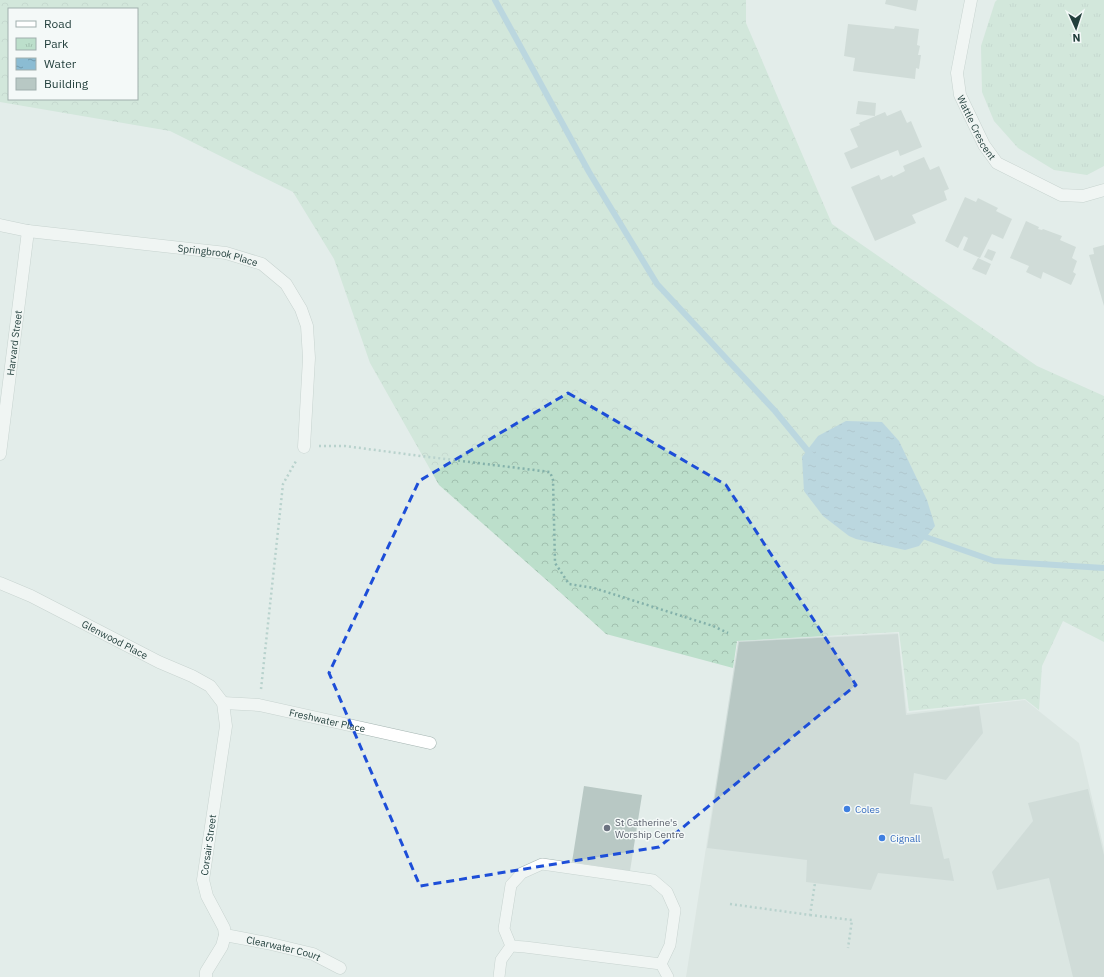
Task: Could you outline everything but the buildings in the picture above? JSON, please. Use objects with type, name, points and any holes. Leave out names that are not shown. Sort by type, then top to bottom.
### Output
[{"type":"street","name":"Wattle Crescent","points":[[971,0],[958,73],[960,95],[984,145],[997,163],[1061,195],[1083,196],[1104,190]]},
{"type":"street","name":"Springbrook Place","points":[[0,224],[28,231],[226,253],[262,264],[286,284],[301,309],[307,326],[309,358],[304,447]]},
{"type":"street","name":"Harvard Street","points":[[0,454],[28,231]]},
{"type":"street","name":"Glenwood Place","points":[[0,583],[31,596],[159,662],[192,676],[210,686],[223,703]]},
{"type":"street","name":"Freshwater Place","points":[[223,703],[259,705],[430,743]]},
{"type":"street","name":"Corsair Street","points":[[223,703],[226,726],[203,880],[206,896],[224,928],[225,935]]},
{"type":"street","name":"Clearwater Court","points":[[225,935],[312,954],[340,968]]},
{"type":"street","points":[[206,977],[206,972],[222,946],[225,935]]},
{"type":"lane","points":[[511,946],[504,929],[511,885],[522,873],[542,864],[653,880],[667,892],[675,910],[670,945],[661,964]]},
{"type":"lane","points":[[511,946],[525,946],[661,964]]},
{"type":"lane","points":[[499,977],[501,960],[511,946]]},
{"type":"lane","points":[[661,964],[668,977]]},
{"type":"path","points":[[259,705],[283,484],[304,447],[345,446],[550,472],[553,480],[555,563],[569,584],[594,588],[713,626],[728,633]]},
{"type":"path","points":[[810,915],[815,883]]},
{"type":"path","points":[[730,904],[852,920],[848,948]]},
{"type":"highlighted area","points":[[568,393],[726,485],[856,685],[659,847],[420,886],[329,673],[419,481]]},
{"type":"shaded area","points":[[898,633],[907,713],[1025,700],[1079,743],[1104,849],[1104,977],[686,977],[738,641]]},
{"type":"green space","points":[[0,0],[746,0],[746,23],[832,224],[1037,366],[1104,396],[1104,642],[1063,621],[1042,666],[1039,710],[1025,699],[909,711],[899,632],[737,641],[733,668],[606,634],[439,485],[370,363],[334,259],[293,192],[170,131],[0,102]]},
{"type":"green space","points":[[997,0],[1104,0],[1104,166],[1087,175],[1054,170],[1018,148],[994,121],[982,92],[981,46],[995,2]]},
{"type":"water","points":[[846,421],[882,422],[899,441],[927,500],[935,526],[919,546],[905,550],[856,539],[849,536],[823,516],[804,491],[802,457],[818,436]]},
{"type":"waterway","points":[[495,0],[589,172],[657,284],[775,411],[812,456]]},
{"type":"waterway","points":[[920,535],[994,561],[1104,568]]},
{"type":"place","name":"Coles","points":[[847,809]]},
{"type":"place","name":"St Catherine's Worship Centre","points":[[607,828]]},
{"type":"place","name":"Cignall","points":[[882,838]]}]
